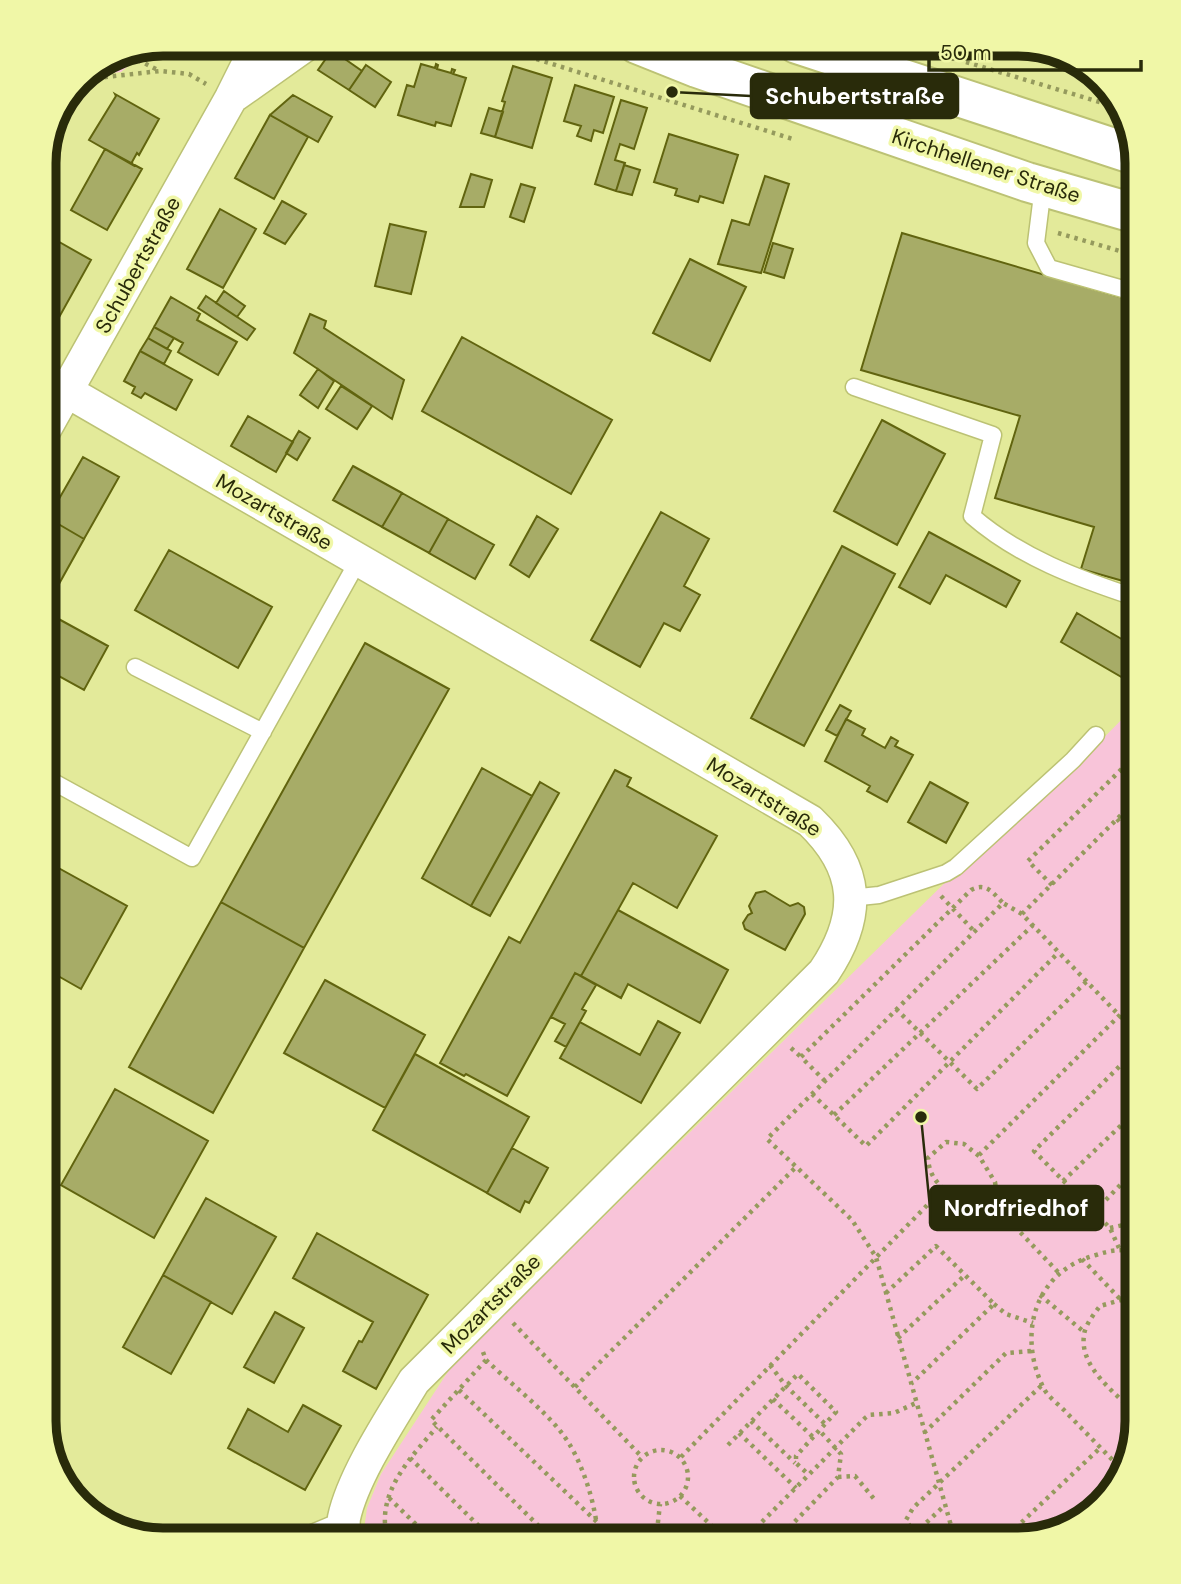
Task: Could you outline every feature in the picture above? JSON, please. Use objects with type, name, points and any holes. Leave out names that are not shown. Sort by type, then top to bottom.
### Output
[{"type":"main road","name":"Kirchhellener Straße","points":[[667,56],[1043,187],[1125,211]]},
{"type":"main road","points":[[834,56],[1124,151]]},
{"type":"street","name":"Schubertstraße","points":[[231,98],[233,56]]},
{"type":"street","name":"Schubertstraße","points":[[56,382],[231,98],[252,56]]},
{"type":"street","name":"Schubertstraße","points":[[231,98],[290,56]]},
{"type":"street","name":"Mozartstraße","points":[[56,385],[810,821],[827,837],[840,855],[851,889],[847,929],[841,947],[824,972],[414,1381],[377,1443],[346,1518]]},
{"type":"lane","points":[[1043,187],[1036,243],[1049,268],[1125,290]]},
{"type":"lane","points":[[854,387],[993,435],[972,516],[991,532],[1074,577],[1125,594]]},
{"type":"lane","points":[[56,783],[192,858],[358,561]]},
{"type":"lane","points":[[135,667],[263,732]]},
{"type":"lane","points":[[850,898],[879,895],[946,873],[956,867],[1073,760],[1096,735]]},
{"type":"lane","points":[[323,1528],[346,1518]]},
{"type":"path","points":[[526,56],[801,142]]},
{"type":"path","points":[[137,60],[160,71]]},
{"type":"path","points":[[960,60],[1107,104]]},
{"type":"path","points":[[99,78],[160,71],[189,74],[231,98]]},
{"type":"path","points":[[1038,226],[1125,253]]},
{"type":"path","points":[[1052,885],[1028,861],[1125,767]]},
{"type":"path","points":[[1122,770],[1125,773]]},
{"type":"path","points":[[1022,914],[1125,811]]},
{"type":"path","points":[[1117,819],[1125,828]]},
{"type":"path","points":[[801,1057],[971,890],[979,886],[986,886],[1003,903],[1022,914],[1125,1021]]},
{"type":"path","points":[[951,1528],[876,1257],[852,1220],[766,1139],[1003,903]]},
{"type":"path","points":[[834,1115],[1033,925]]},
{"type":"path","points":[[812,1094],[866,1146],[1059,952]]},
{"type":"path","points":[[896,1009],[977,1089],[1087,981]]},
{"type":"path","points":[[979,1156],[1125,1011]]},
{"type":"path","points":[[791,1048],[825,1081]]},
{"type":"path","points":[[1119,1248],[1110,1228],[1034,1151],[1125,1061]]},
{"type":"path","points":[[1063,1181],[1125,1122]]},
{"type":"path","points":[[999,1210],[996,1182],[979,1156],[964,1144],[946,1142],[928,1158],[929,1172],[943,1189],[972,1204],[999,1210],[1059,1272]]},
{"type":"path","points":[[575,1387],[796,1167]]},
{"type":"path","points":[[1094,1212],[1125,1180]]},
{"type":"path","points":[[681,1457],[943,1189]]},
{"type":"path","points":[[1110,1228],[1125,1225]]},
{"type":"path","points":[[886,1293],[936,1246],[1006,1314],[1033,1323]]},
{"type":"path","points":[[1116,1464],[1043,1389],[1032,1357],[1033,1323],[1040,1295],[1059,1272],[1082,1259],[1119,1248],[1125,1249]]},
{"type":"path","points":[[1082,1259],[1121,1300]]},
{"type":"path","points":[[898,1338],[965,1275]]},
{"type":"path","points":[[1040,1295],[1084,1332]]},
{"type":"path","points":[[1125,1301],[1100,1306],[1084,1332],[1084,1347],[1091,1366],[1125,1402]]},
{"type":"path","points":[[911,1384],[994,1304]]},
{"type":"path","points":[[512,1322],[642,1457]]},
{"type":"path","points":[[483,1351],[486,1360],[561,1431],[576,1454],[597,1528]]},
{"type":"path","points":[[924,1433],[1006,1353],[1032,1351]]},
{"type":"path","points":[[486,1360],[431,1420],[541,1528]]},
{"type":"path","points":[[770,1365],[786,1386],[825,1424]]},
{"type":"path","points":[[727,1445],[798,1374],[836,1412],[796,1456],[796,1464]]},
{"type":"path","points":[[911,1528],[906,1520],[907,1516],[1042,1385]]},
{"type":"path","points":[[458,1390],[597,1522]]},
{"type":"path","points":[[773,1399],[813,1437]]},
{"type":"path","points":[[756,1528],[869,1415],[894,1413],[916,1403]]},
{"type":"path","points":[[751,1421],[809,1475]]},
{"type":"path","points":[[384,1528],[388,1498],[397,1475],[437,1427]]},
{"type":"path","points":[[789,1528],[838,1477],[841,1454],[819,1430]]},
{"type":"path","points":[[739,1433],[796,1488]]},
{"type":"path","points":[[1016,1528],[1100,1448]]},
{"type":"path","points":[[661,1449],[672,1451],[681,1457],[688,1477],[680,1496],[671,1502],[660,1504],[641,1496],[635,1487],[633,1476],[635,1465],[642,1457],[661,1449]]},
{"type":"path","points":[[410,1458],[481,1528]]},
{"type":"path","points":[[838,1477],[855,1476],[875,1500]]},
{"type":"path","points":[[680,1496],[714,1528]]},
{"type":"path","points":[[388,1498],[419,1528]]},
{"type":"path","points":[[657,1528],[660,1504]]},
{"type":"path","points":[[921,1528],[944,1506]]},
{"type":"shaded area","points":[[202,56],[197,60],[163,60],[154,57]]},
{"type":"shaded area","points":[[122,64],[127,67],[121,72],[105,74]]},
{"type":"shaded area","points":[[1125,716],[1125,1421],[1117,1462],[1111,1475],[1094,1497],[1065,1517],[1046,1524],[1018,1528],[364,1528],[367,1508],[381,1474],[453,1364],[958,870],[1062,780]]},
{"type":"building","points":[[328,56],[341,56],[362,71],[349,90],[318,70]]},
{"type":"building","points":[[421,64],[435,68],[436,64],[437,69],[451,73],[452,69],[455,70],[453,74],[466,78],[451,126],[436,122],[435,126],[398,115],[407,85],[414,87]]},
{"type":"building","points":[[366,65],[391,82],[375,107],[349,90]]},
{"type":"building","points":[[513,66],[552,78],[532,148],[495,137]]},
{"type":"building","points":[[575,85],[614,97],[603,133],[594,130],[591,141],[577,136],[581,126],[564,121]]},
{"type":"building","points":[[115,94],[159,119],[139,155],[137,153],[133,165],[89,140]]},
{"type":"building","points":[[293,95],[332,117],[318,142],[270,115]]},
{"type":"building","points":[[621,100],[647,108],[634,149],[620,144],[615,160],[625,163],[616,191],[595,184]]},
{"type":"building","points":[[489,108],[503,112],[495,137],[481,133]]},
{"type":"building","points":[[270,115],[308,137],[274,199],[235,178]]},
{"type":"building","points":[[669,134],[738,155],[723,203],[700,196],[698,202],[675,195],[677,189],[654,182]]},
{"type":"building","points":[[105,149],[142,169],[107,230],[71,210]]},
{"type":"building","points":[[624,165],[640,170],[632,195],[616,191]]},
{"type":"building","points":[[471,174],[492,180],[484,207],[460,207]]},
{"type":"building","points":[[765,176],[789,184],[761,273],[718,264],[732,220],[749,225]]},
{"type":"building","points":[[521,184],[535,188],[524,222],[510,217]]},
{"type":"building","points":[[282,201],[306,214],[285,244],[264,233]]},
{"type":"building","points":[[220,209],[256,229],[223,288],[187,269]]},
{"type":"building","points":[[390,224],[426,232],[411,294],[375,286]]},
{"type":"building","points":[[902,233],[1125,298],[1125,582],[1081,569],[1094,527],[995,498],[1020,416],[861,370]]},
{"type":"building","points":[[56,240],[91,260],[56,320]]},
{"type":"building","points":[[773,243],[793,249],[784,278],[764,272]]},
{"type":"building","points":[[690,259],[746,287],[710,361],[653,333]]},
{"type":"building","points":[[224,291],[245,306],[237,317],[216,303]]},
{"type":"building","points":[[206,296],[255,329],[247,340],[198,308]]},
{"type":"building","points":[[171,297],[200,314],[197,320],[237,342],[218,375],[178,352],[183,343],[154,327]]},
{"type":"building","points":[[310,314],[326,321],[324,328],[404,380],[392,419],[294,353]]},
{"type":"building","points":[[154,327],[174,338],[167,349],[148,338]]},
{"type":"building","points":[[462,337],[612,420],[571,494],[422,411]]},
{"type":"building","points":[[148,338],[171,351],[164,364],[140,351]]},
{"type":"building","points":[[140,351],[192,380],[176,410],[145,393],[141,398],[132,393],[135,387],[124,381]]},
{"type":"building","points":[[318,369],[334,381],[318,408],[300,395]]},
{"type":"building","points":[[341,386],[372,406],[357,429],[326,409]]},
{"type":"building","points":[[248,416],[293,442],[276,472],[231,446]]},
{"type":"building","points":[[882,420],[945,454],[897,545],[834,511]]},
{"type":"building","points":[[299,431],[310,438],[297,460],[286,453]]},
{"type":"building","points":[[83,457],[119,477],[84,539],[56,523],[56,504]]},
{"type":"building","points":[[353,466],[402,493],[382,527],[333,500]]},
{"type":"building","points":[[402,493],[448,519],[429,553],[382,527]]},
{"type":"building","points":[[661,512],[709,539],[684,586],[700,595],[680,631],[664,623],[640,667],[591,640]]},
{"type":"building","points":[[537,516],[558,529],[529,577],[510,565]]},
{"type":"building","points":[[448,519],[494,545],[475,579],[429,553]]},
{"type":"building","points":[[56,523],[84,539],[56,589]]},
{"type":"building","points":[[929,532],[1020,581],[1006,607],[946,575],[930,604],[899,587]]},
{"type":"building","points":[[842,546],[895,574],[804,746],[751,718]]},
{"type":"building","points":[[169,550],[272,607],[238,668],[135,610]]},
{"type":"building","points":[[1077,613],[1125,641],[1125,679],[1061,642]]},
{"type":"building","points":[[56,618],[108,646],[84,690],[56,675]]},
{"type":"building","points":[[365,643],[449,689],[304,948],[221,902]]},
{"type":"building","points":[[840,705],[851,711],[837,736],[826,730]]},
{"type":"building","points":[[846,719],[865,729],[862,735],[885,748],[891,737],[898,741],[895,746],[913,755],[887,802],[867,791],[870,786],[825,761]]},
{"type":"building","points":[[482,768],[532,796],[471,906],[422,878]]},
{"type":"building","points":[[615,770],[631,778],[627,786],[717,836],[677,908],[633,883],[581,976],[575,973],[507,1096],[440,1063],[509,937],[520,943]]},
{"type":"building","points":[[540,782],[559,793],[490,916],[471,906]]},
{"type":"building","points":[[930,782],[968,803],[946,843],[908,822]]},
{"type":"building","points":[[56,867],[127,906],[81,989],[56,975]]},
{"type":"building","points":[[765,891],[790,906],[798,903],[804,907],[805,914],[785,950],[745,929],[743,923],[752,913],[749,906],[756,893]]},
{"type":"building","points":[[221,902],[304,948],[213,1113],[129,1067]]},
{"type":"building","points":[[618,910],[728,970],[700,1023],[628,984],[621,998],[581,976]]},
{"type":"building","points":[[575,973],[596,985],[582,1009],[586,1011],[566,1047],[555,1041],[565,1024],[551,1017]]},
{"type":"building","points":[[325,980],[425,1035],[385,1108],[284,1053]]},
{"type":"building","points":[[658,1021],[680,1033],[641,1103],[560,1058],[580,1022],[640,1055]]},
{"type":"building","points":[[415,1054],[529,1117],[487,1193],[373,1130]]},
{"type":"building","points":[[115,1089],[208,1141],[154,1238],[61,1185]]},
{"type":"building","points":[[512,1148],[548,1168],[529,1203],[525,1201],[520,1212],[487,1193]]},
{"type":"building","points":[[206,1198],[276,1237],[232,1314],[163,1275]]},
{"type":"building","points":[[317,1233],[428,1295],[376,1389],[343,1371],[373,1322],[293,1278]]},
{"type":"building","points":[[163,1275],[211,1302],[171,1374],[123,1347]]},
{"type":"building","points":[[275,1312],[304,1328],[274,1383],[244,1367]]},
{"type":"building","points":[[303,1405],[341,1426],[305,1490],[228,1448],[248,1409],[288,1432]]},
{"type":"place","name":"Schubertstraße","points":[[672,92]]},
{"type":"place","name":"Nordfriedhof","points":[[921,1117]]}]
